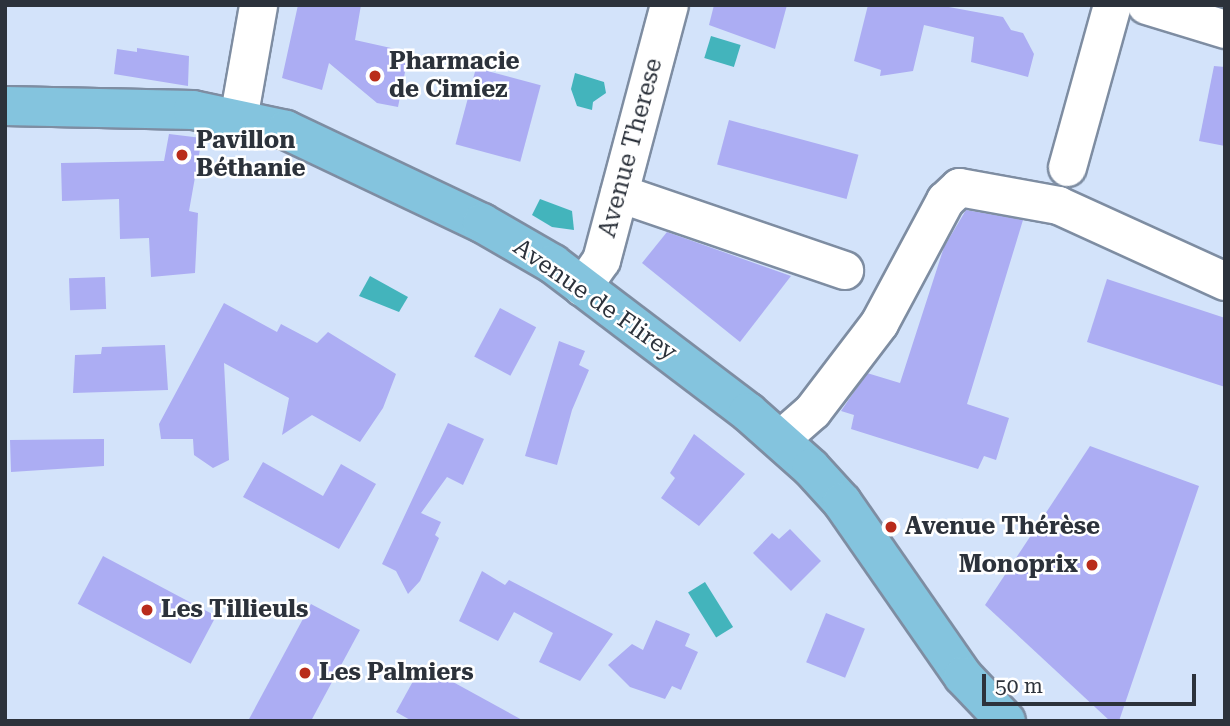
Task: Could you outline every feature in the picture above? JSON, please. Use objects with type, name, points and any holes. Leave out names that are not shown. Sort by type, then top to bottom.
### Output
[{"type":"main road","name":"Avenue de Flirey","points":[[5,106],[193,110],[286,130],[482,223],[582,287],[780,439],[842,502],[963,676],[1006,721]]},
{"type":"street","points":[[238,119],[258,5]]},
{"type":"street","name":"Avenue Therese","points":[[582,287],[601,260],[669,5]]},
{"type":"street","points":[[1068,167],[1112,5]]},
{"type":"street","points":[[1146,5],[1225,29]]},
{"type":"street","points":[[780,439],[812,411],[872,333],[945,200],[959,187],[1058,205],[1225,281]]},
{"type":"street","points":[[619,193],[844,270]]},
{"type":"shaded area","points":[[711,36],[741,45],[734,67],[704,58]]},
{"type":"shaded area","points":[[575,73],[604,82],[606,93],[593,102],[592,110],[577,106],[571,89]]},
{"type":"shaded area","points":[[540,199],[572,211],[574,230],[552,227],[532,215]]},
{"type":"shaded area","points":[[370,276],[408,297],[399,312],[359,296]]},
{"type":"shaded area","points":[[705,582],[733,627],[716,638],[688,593]]},
{"type":"building","points":[[298,5],[361,5],[355,40],[409,52],[398,107],[377,103],[329,63],[322,90],[282,78]]},
{"type":"building","points":[[714,5],[787,5],[775,49],[709,25]]},
{"type":"building","points":[[868,5],[938,5],[1003,17],[1011,30],[1023,33],[1034,54],[1028,77],[971,62],[974,37],[924,25],[913,71],[880,76],[881,70],[854,61]]},
{"type":"building","points":[[137,48],[189,56],[188,86],[114,74],[117,49],[137,52]]},
{"type":"building","points":[[1214,66],[1225,67],[1225,146],[1199,141]]},
{"type":"building","points":[[476,68],[541,85],[520,162],[456,144]]},
{"type":"building","points":[[729,120],[858,155],[847,199],[717,164]]},
{"type":"building","points":[[169,134],[202,138],[189,211],[198,213],[195,273],[151,277],[149,238],[120,239],[119,199],[62,201],[61,163],[164,161]]},
{"type":"building","points":[[966,210],[1023,220],[967,404],[1009,418],[996,460],[984,456],[978,469],[851,429],[854,415],[841,411],[867,373],[900,383],[944,247]]},
{"type":"building","points":[[667,232],[791,276],[740,342],[642,263]]},
{"type":"building","points":[[105,277],[106,309],[70,310],[69,278]]},
{"type":"building","points":[[1107,279],[1225,318],[1225,387],[1087,342]]},
{"type":"building","points":[[224,303],[277,332],[281,324],[317,343],[328,332],[396,374],[383,408],[360,442],[312,415],[282,435],[289,398],[224,363],[229,460],[213,468],[194,455],[193,439],[161,439],[159,424]]},
{"type":"building","points":[[500,308],[536,327],[510,376],[474,357]]},
{"type":"building","points":[[559,341],[585,351],[579,365],[589,370],[572,410],[557,465],[525,456]]},
{"type":"building","points":[[165,345],[168,390],[73,393],[75,355],[101,354],[102,347]]},
{"type":"building","points":[[448,423],[484,439],[463,485],[447,477],[421,513],[441,522],[435,535],[439,538],[420,581],[408,594],[396,571],[382,564]]},
{"type":"building","points":[[694,434],[745,474],[699,526],[661,498],[675,478],[670,473]]},
{"type":"building","points":[[104,439],[104,466],[11,472],[10,440]]},
{"type":"building","name":"Monoprix","points":[[1090,446],[1199,486],[1119,721],[1110,721],[985,605]]},
{"type":"building","points":[[263,462],[323,496],[341,464],[376,484],[339,549],[243,497]]},
{"type":"building","points":[[790,529],[821,561],[791,591],[753,553],[772,533],[779,539]]},
{"type":"building","name":"Les Tillieuls","points":[[103,556],[216,616],[191,664],[78,604]]},
{"type":"building","points":[[482,571],[505,585],[509,580],[613,634],[580,681],[539,662],[553,633],[514,612],[498,641],[459,621]]},
{"type":"building","name":"Les Palmiers","points":[[311,604],[360,630],[311,721],[248,721]]},
{"type":"building","points":[[826,613],[865,629],[845,678],[806,662]]},
{"type":"building","points":[[656,620],[690,634],[685,646],[698,652],[681,690],[672,686],[665,699],[630,687],[608,665],[632,644],[643,650]]},
{"type":"building","points":[[422,665],[524,721],[412,721],[396,712]]},
{"type":"place","name":"Pharmacie de Cimiez","points":[[375,76]]},
{"type":"place","name":"Pavillon Béthanie","points":[[182,155]]},
{"type":"place","name":"Avenue Thérèse","points":[[891,527]]},
{"type":"place","name":"Monoprix","points":[[1092,565]]},
{"type":"place","name":"Les Tillieuls","points":[[147,610]]},
{"type":"place","name":"Les Palmiers","points":[[305,673]]}]
